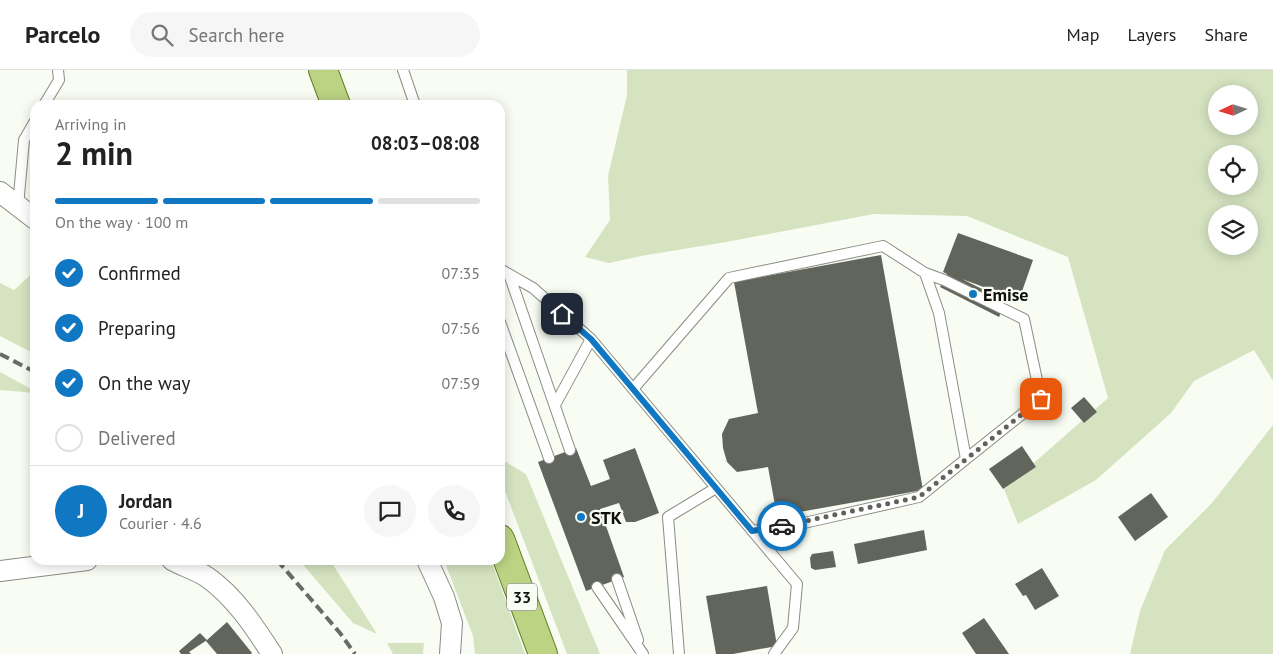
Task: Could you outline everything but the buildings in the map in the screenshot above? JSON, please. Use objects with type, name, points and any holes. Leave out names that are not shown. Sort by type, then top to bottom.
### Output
[{"type":"main road","points":[[323,70],[334,100]]},
{"type":"main road","name":"33","points":[[505,552],[543,654]]},
{"type":"street","points":[[0,192],[30,215]]},
{"type":"street","points":[[0,571],[47,565]]},
{"type":"street","points":[[182,565],[206,577],[235,601],[272,654]]},
{"type":"street","points":[[429,565],[444,597],[452,623],[450,654]]},
{"type":"lane","points":[[47,100],[58,80],[58,70]]},
{"type":"lane","points":[[402,70],[413,100]]},
{"type":"lane","points":[[18,206],[24,140],[30,130]]},
{"type":"lane","points":[[633,389],[729,278],[883,246],[925,273],[944,280],[1024,319],[1041,399],[919,497],[804,523],[752,531]]},
{"type":"lane","points":[[505,273],[533,288],[591,339],[797,584],[793,628],[774,654]]},
{"type":"lane","points":[[925,273],[939,313],[966,459]]},
{"type":"lane","points":[[505,275],[555,405],[570,450]]},
{"type":"lane","points":[[505,336],[549,458]]},
{"type":"lane","points":[[555,405],[591,339]]},
{"type":"lane","points":[[679,654],[668,517],[716,488]]},
{"type":"lane","points":[[617,580],[643,654]]},
{"type":"lane","points":[[597,587],[643,654]]},
{"type":"green space","points":[[627,70],[1273,70],[1273,381],[1254,350],[1194,381],[1171,413],[1096,480],[1018,524],[1004,489],[1108,398],[1068,257],[967,216],[874,214],[609,263],[585,257],[610,220],[608,176],[627,95]]},
{"type":"green space","points":[[30,276],[30,351],[0,336],[0,283],[14,290]]},
{"type":"green space","points":[[0,372],[30,388],[30,393],[0,390]]},
{"type":"green space","points":[[1273,425],[1273,654],[1130,654],[1140,611],[1165,550],[1212,503]]},
{"type":"green space","points":[[505,462],[526,474],[600,654],[567,654],[505,491]]},
{"type":"green space","points":[[303,565],[333,565],[377,634],[353,623]]},
{"type":"green space","points":[[446,565],[493,565],[525,654],[475,654],[473,636]]},
{"type":"green space","points":[[387,643],[424,643],[423,654],[393,654]]},
{"type":"railway","points":[[0,354],[30,369]]},
{"type":"railway","points":[[281,565],[340,633],[355,654]]},
{"type":"way so far","points":[[782,526],[804,523],[919,497],[1041,399]]},
{"type":"place","name":"Emise","points":[[973,294]]},
{"type":"place","name":"STK","points":[[581,517]]},
{"type":"route","points":[[562,314],[591,339],[752,531],[782,526]]}]
